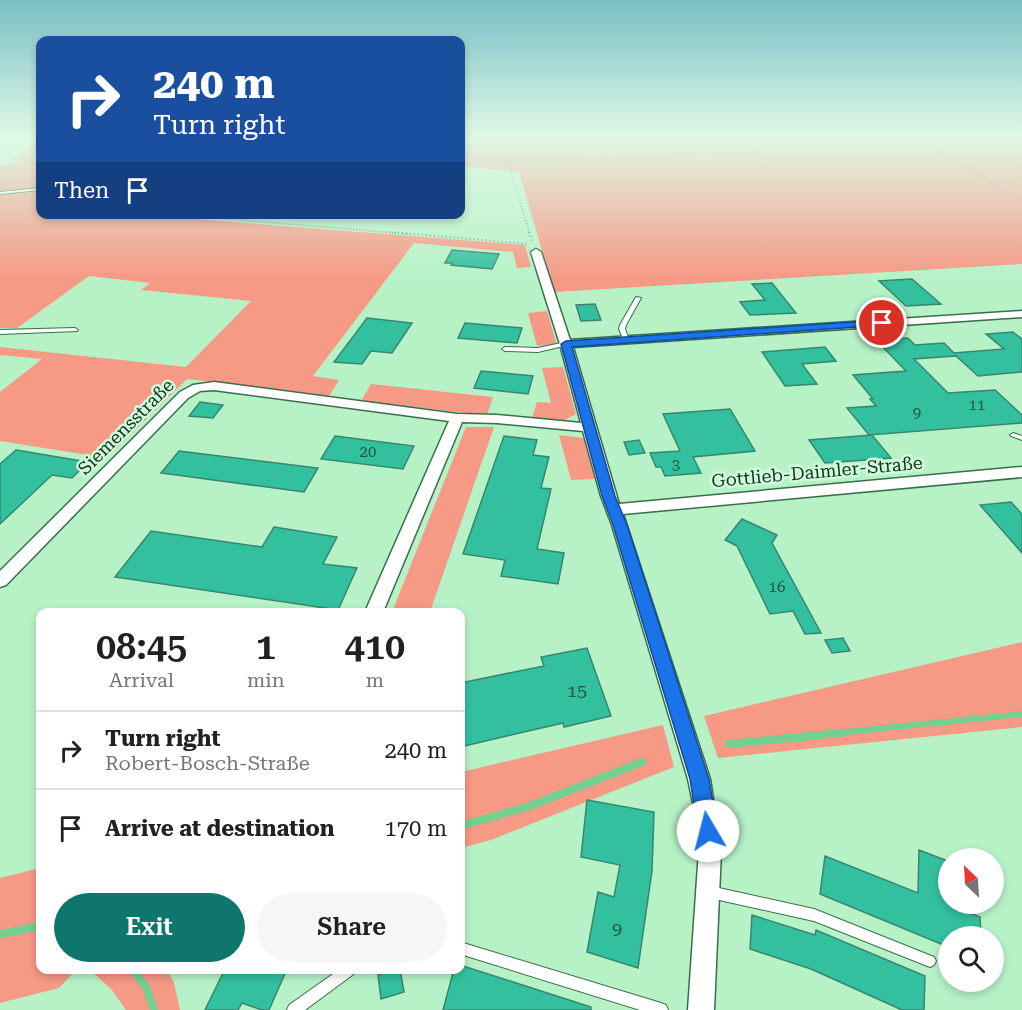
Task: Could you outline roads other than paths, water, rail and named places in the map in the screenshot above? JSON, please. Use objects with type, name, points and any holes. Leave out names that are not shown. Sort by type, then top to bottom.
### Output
[{"type":"street","points":[[535,248],[699,779],[710,850],[701,1010]]},
{"type":"street","points":[[566,344],[1022,314]]},
{"type":"street","name":"Siemensstraße","points":[[0,581],[184,395],[196,388],[214,386],[457,418],[497,418],[589,428]]},
{"type":"street","points":[[376,608],[457,418]]},
{"type":"street","name":"Gottlieb-Daimler-Straße","points":[[615,510],[1022,472]]},
{"type":"lane","points":[[0,193],[36,189]]},
{"type":"lane","points":[[626,340],[623,325],[638,298]]},
{"type":"lane","points":[[0,332],[75,330]]},
{"type":"lane","points":[[505,349],[537,350],[566,344]]},
{"type":"lane","points":[[1013,435],[1022,438]]},
{"type":"lane","points":[[709,892],[814,915],[930,961]]},
{"type":"lane","points":[[465,950],[661,1010]]},
{"type":"lane","points":[[294,1010],[344,974]]},
{"type":"waterway","points":[[826,734],[1022,714]]},
{"type":"waterway","points":[[729,744],[840,733]]},
{"type":"waterway","points":[[465,825],[530,806],[642,762]]},
{"type":"waterway","points":[[0,934],[36,927]]},
{"type":"waterway","points":[[136,974],[146,987],[154,1010]]}]
